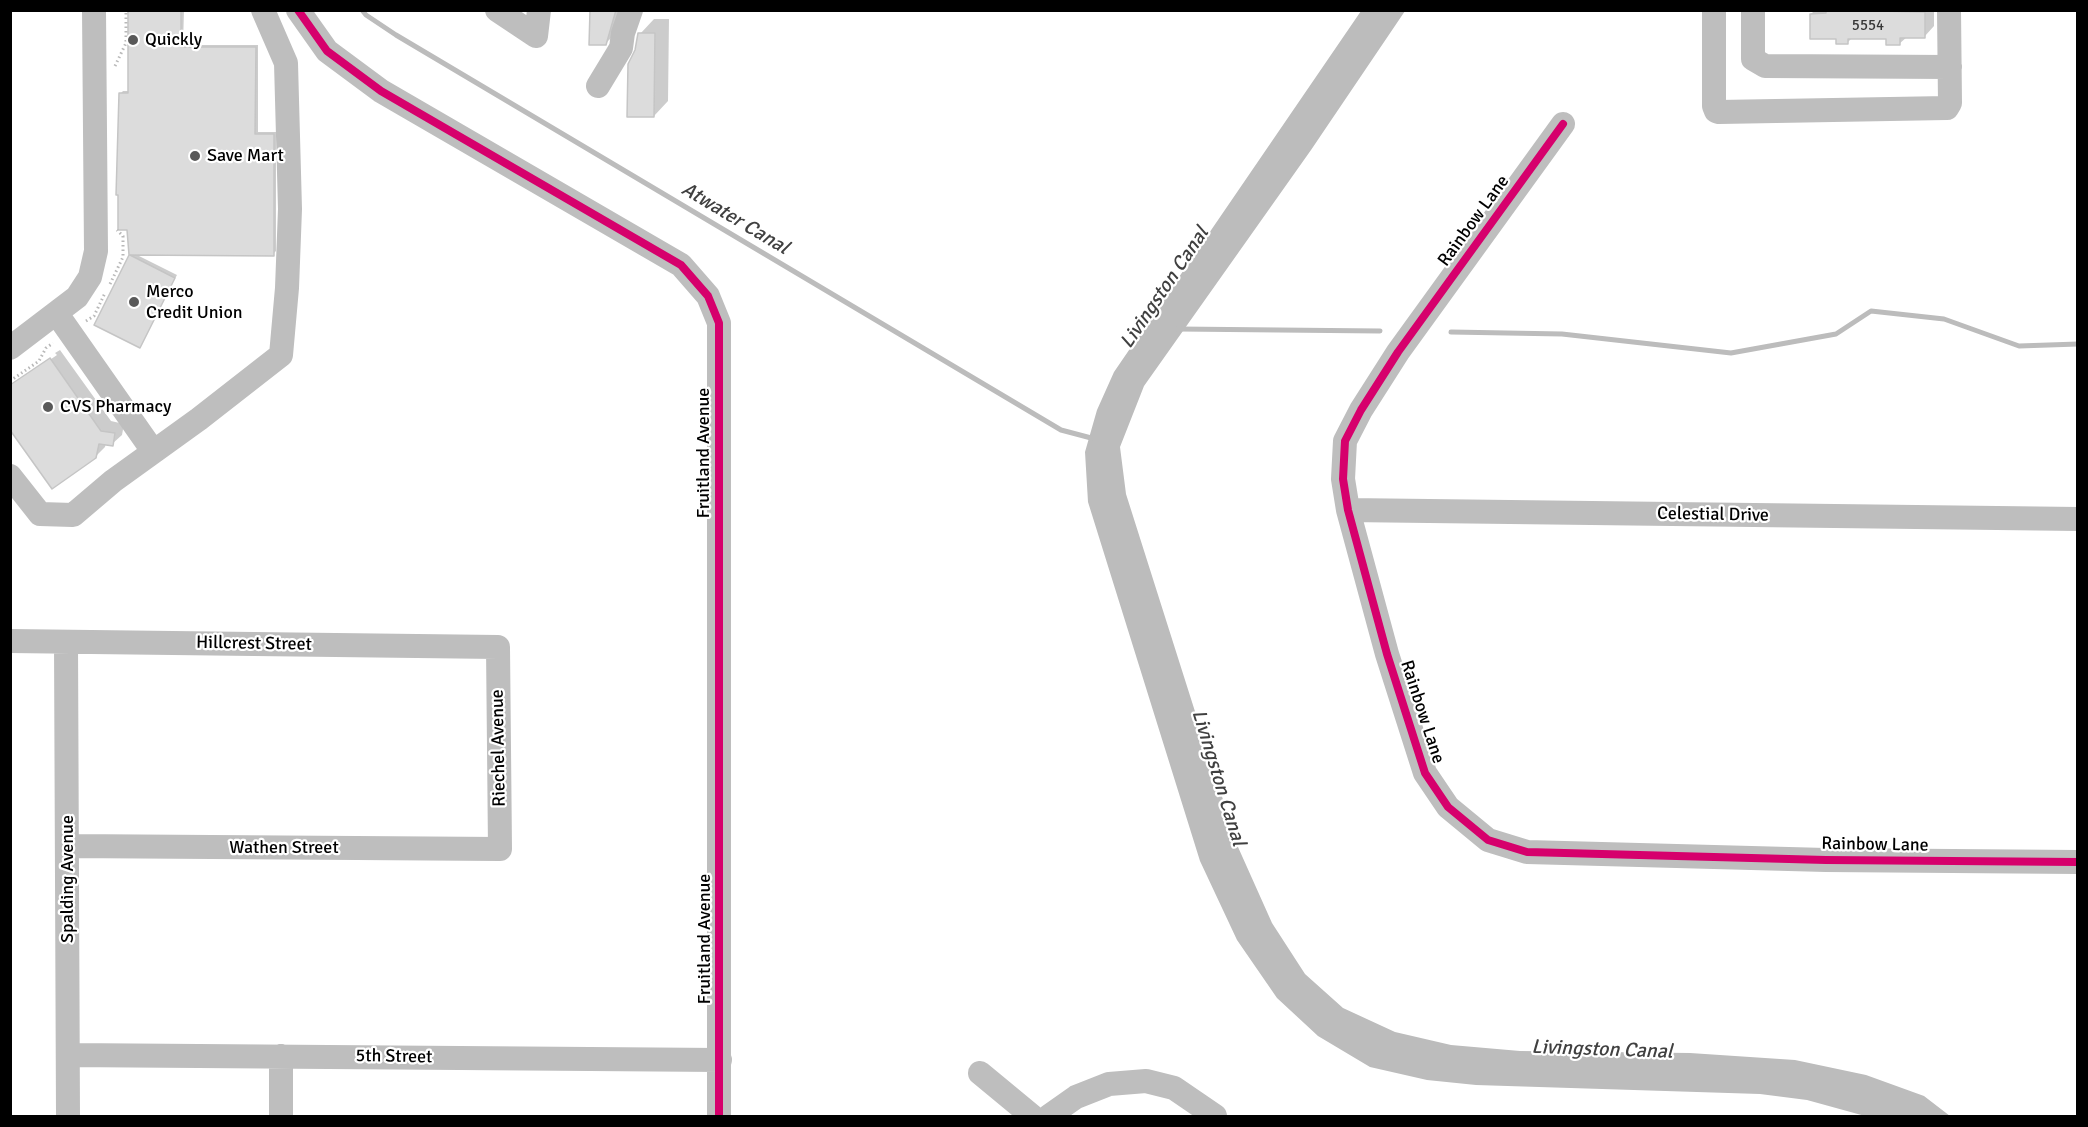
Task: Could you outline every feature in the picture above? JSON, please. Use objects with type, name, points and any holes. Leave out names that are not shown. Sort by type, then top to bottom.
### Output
[{"type":"street","points":[[10,348],[77,297],[90,277],[96,251],[94,10]]},
{"type":"street","points":[[10,476],[40,514],[73,515],[113,481],[200,418],[280,355],[287,288],[290,209],[286,63],[263,10]]},
{"type":"street","name":"Fruitland Avenue","points":[[298,10],[327,51],[381,91],[681,265],[708,296],[719,323],[719,1116]]},
{"type":"street","points":[[497,10],[537,36],[539,10]]},
{"type":"street","points":[[598,86],[621,48],[623,33],[631,10]]},
{"type":"street","points":[[1714,10],[1714,106],[1719,112],[1947,108],[1950,103],[1949,10]]},
{"type":"street","points":[[1753,10],[1754,59],[1766,66],[1950,67]]},
{"type":"street","name":"Rainbow Lane","points":[[1563,124],[1403,345],[1360,410],[1345,441],[1342,479],[1348,510],[1387,654],[1425,773],[1448,807],[1488,840],[1527,852],[1826,860],[2078,862]]},
{"type":"street","points":[[57,314],[153,452]]},
{"type":"street","name":"Celestial Drive","points":[[1348,510],[2078,519]]},
{"type":"street","name":"Hillcrest Street","points":[[10,641],[498,647]]},
{"type":"street","name":"Spalding Avenue","points":[[66,642],[68,1116]]},
{"type":"street","name":"Riechel Avenue","points":[[498,647],[500,849]]},
{"type":"street","name":"Wathen Street","points":[[68,846],[500,849]]},
{"type":"street","name":"5th Street","points":[[68,1055],[720,1060]]},
{"type":"street","points":[[281,1056],[281,1116]]},
{"type":"street","points":[[980,1073],[1032,1116]]},
{"type":"street","points":[[1049,1116],[1077,1097],[1109,1084],[1146,1081],[1174,1088],[1215,1116]]},
{"type":"shaded area","points":[[1361,11],[1405,11],[1311,150],[1144,386],[1120,447],[1126,494],[1238,847],[1272,923],[1305,974],[1343,1008],[1395,1032],[1451,1045],[1520,1051],[1690,1053],[1795,1060],[1866,1075],[1924,1096],[1950,1116],[1865,1116],[1807,1100],[1760,1094],[1476,1085],[1427,1080],[1370,1067],[1318,1036],[1277,998],[1237,940],[1200,861],[1088,502],[1085,452],[1097,410],[1114,372]]},
{"type":"building","name":"Save Mart","points":[[128,10],[181,10],[181,47],[256,47],[255,134],[274,134],[274,256],[130,255],[175,278],[140,348],[94,325],[129,255],[127,230],[118,230],[118,195],[116,195],[119,93],[128,93]]},
{"type":"building","points":[[590,10],[616,10],[606,45],[589,45]]},
{"type":"building","points":[[1826,10],[1925,12],[1925,38],[1900,38],[1900,45],[1886,45],[1886,39],[1848,39],[1848,44],[1836,44],[1836,39],[1810,39],[1810,14],[1826,13]]},
{"type":"building","points":[[638,33],[655,33],[654,117],[627,117],[628,64],[635,50]]},
{"type":"building","name":"CVS Pharmacy","points":[[50,358],[101,431],[115,433],[113,446],[99,444],[96,458],[52,489],[10,430],[10,385]]},
{"type":"waterway","name":"Atwater Canal","points":[[362,10],[396,35],[1061,430],[1095,439]]},
{"type":"waterway","points":[[1451,332],[1562,334],[1731,353],[1836,334],[1871,311],[1944,319],[2019,346],[2078,344]]},
{"type":"waterway","points":[[1178,329],[1380,331]]},
{"type":"cycle path","points":[[298,10],[327,51],[381,91],[681,265],[708,296],[719,323],[719,1116]]},
{"type":"cycle path","points":[[1563,124],[1398,352],[1361,410],[1345,441],[1343,479],[1348,510],[1387,654],[1425,773],[1448,807],[1488,840],[1527,852],[1826,860],[2078,862]]},
{"type":"place","name":"Quickly","points":[[133,40]]},
{"type":"place","name":"Save Mart","points":[[195,156]]},
{"type":"place","name":"Merco Credit Union","points":[[134,302]]},
{"type":"place","name":"CVS Pharmacy","points":[[48,407]]},
{"type":"water label","name":"Livingston Canal","points":[[1165,288]]},
{"type":"water label","name":"Livingston Canal","points":[[1218,778]]},
{"type":"water label","name":"Livingston Canal","points":[[1602,1050]]}]
